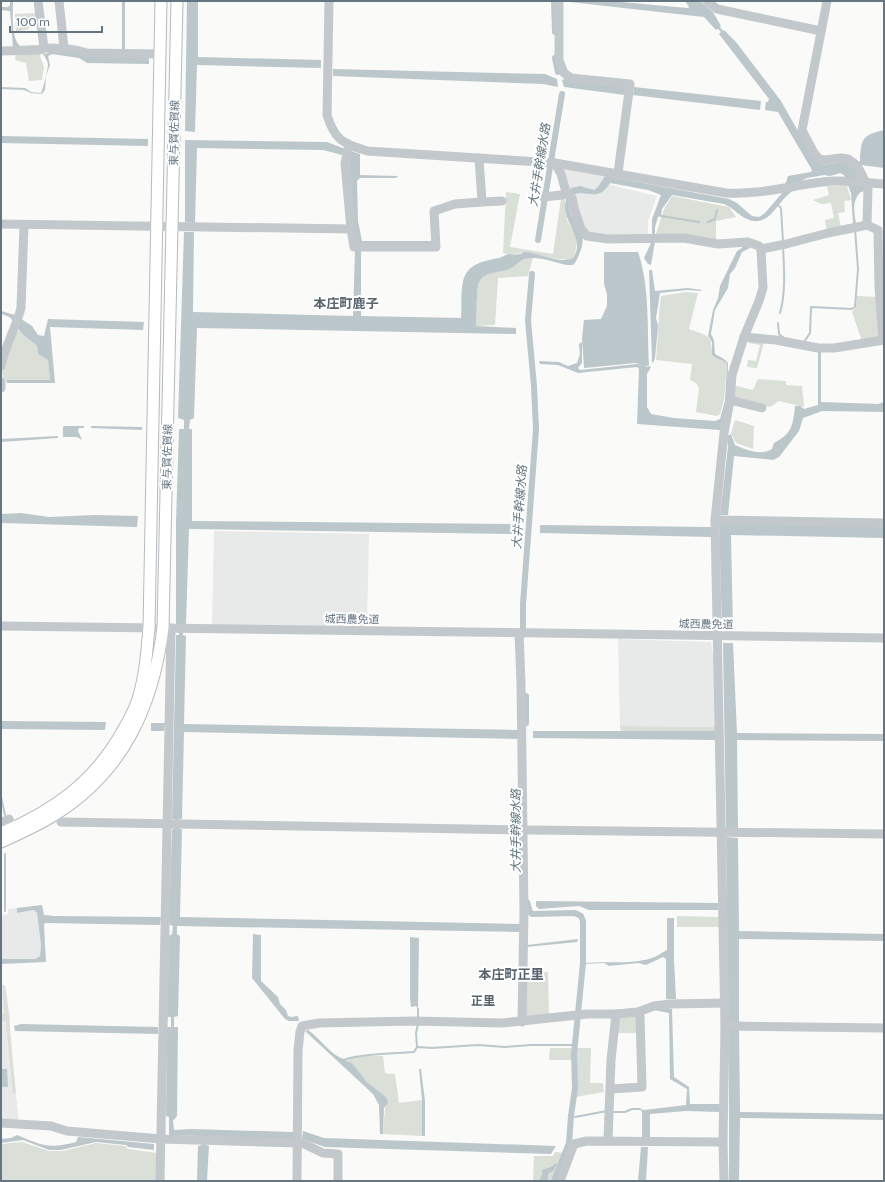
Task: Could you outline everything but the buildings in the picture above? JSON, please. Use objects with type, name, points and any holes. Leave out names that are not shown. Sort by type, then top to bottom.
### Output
[{"type":"main road","name":"東与賀佐賀線","points":[[1,833],[50,808],[70,794],[88,778],[117,741],[127,723],[138,700],[145,670],[149,627],[161,1]]},
{"type":"main road","name":"東与賀佐賀線","points":[[1,842],[55,815],[94,784],[111,766],[125,747],[134,731],[146,703],[160,651],[174,628],[172,226],[179,55],[177,1]]},
{"type":"street","points":[[38,1],[42,49]]},
{"type":"street","points":[[59,1],[64,48]]},
{"type":"street","points":[[329,1],[327,115],[331,128],[348,151]]},
{"type":"street","points":[[558,1],[559,60],[564,73],[571,78],[630,84],[618,173]]},
{"type":"street","points":[[707,1],[717,9],[821,31]]},
{"type":"street","points":[[827,1],[802,130],[814,153],[819,158],[825,160],[841,158],[848,159],[857,167],[867,187],[867,225]]},
{"type":"street","points":[[1,51],[64,48],[87,53],[161,54]]},
{"type":"street","points":[[348,151],[551,163],[618,173],[726,193],[747,193],[823,182],[842,181],[867,187],[884,184]]},
{"type":"street","points":[[348,151],[345,163],[354,247],[436,247],[434,211],[455,204],[502,201]]},
{"type":"street","points":[[479,158],[482,202]]},
{"type":"street","points":[[551,163],[561,174],[581,229],[587,236],[608,239],[684,238],[718,244],[748,242],[758,246],[761,249],[867,225],[878,230],[879,287],[883,340],[834,348],[818,348],[776,340],[744,337]]},
{"type":"street","points":[[545,196],[569,195]]},
{"type":"street","points":[[1,224],[352,229]]},
{"type":"street","points":[[1,366],[2,352],[17,321],[22,294],[24,225]]},
{"type":"street","points":[[724,1181],[723,1142],[725,1026],[715,520],[724,430],[730,400],[732,375],[744,337],[763,288],[761,249]]},
{"type":"street","points":[[730,400],[762,408]]},
{"type":"street","points":[[715,520],[884,523]]},
{"type":"street","name":"城西農免道","points":[[1,626],[884,638]]},
{"type":"street","points":[[160,1181],[173,824],[174,628]]},
{"type":"street","points":[[522,1022],[528,909],[521,682],[523,634]]},
{"type":"street","points":[[1,823],[9,819],[12,828]]},
{"type":"street","points":[[61,822],[721,833],[884,834]]},
{"type":"street","points":[[297,1181],[298,1050],[302,1026],[319,1023],[522,1022],[577,1015],[638,1012],[654,1006],[670,1004],[724,1004]]},
{"type":"street","points":[[611,1089],[642,1087],[640,1016],[638,1012]]},
{"type":"street","points":[[608,1141],[611,1060],[616,1014]]},
{"type":"street","points":[[725,1026],[884,1028]]},
{"type":"street","points":[[1,1123],[51,1126],[67,1131],[161,1139],[297,1143],[323,1153],[338,1154],[338,1181]]},
{"type":"street","points":[[560,1181],[574,1144],[587,1141],[723,1142]]},
{"type":"shaded area","points":[[10,1],[13,1],[15,37],[20,46],[41,45],[45,54],[55,50],[149,57],[149,64],[87,63],[79,58],[52,54],[48,56],[50,65],[46,76],[45,90],[42,94],[31,93],[24,90],[1,89],[1,87],[25,88],[31,92],[41,93],[48,66],[42,53],[13,48],[10,11],[1,10],[1,7],[8,7],[10,5]]},
{"type":"shaded area","points":[[122,1],[125,1],[125,49],[122,49]]},
{"type":"shaded area","points":[[187,1],[198,1],[198,57],[321,60],[321,68],[197,65],[195,132],[185,131]]},
{"type":"shaded area","points":[[561,1],[610,1],[688,8],[689,7],[685,1],[700,1],[713,12],[723,31],[724,30],[736,42],[781,101],[815,161],[822,164],[845,162],[853,168],[860,161],[862,143],[867,136],[884,130],[884,168],[861,165],[865,191],[861,192],[856,198],[854,211],[856,223],[853,224],[851,193],[844,175],[840,173],[830,176],[824,175],[807,178],[803,180],[799,189],[786,196],[772,213],[761,220],[755,221],[741,216],[724,204],[672,195],[662,209],[661,216],[658,217],[655,233],[652,235],[652,219],[661,195],[648,190],[610,183],[602,192],[598,194],[577,193],[571,199],[569,204],[571,214],[582,232],[583,238],[581,250],[573,265],[537,258],[528,258],[522,260],[509,269],[484,276],[479,283],[476,326],[516,328],[516,334],[197,328],[194,418],[190,420],[189,429],[192,429],[192,521],[517,524],[516,534],[189,529],[186,624],[183,624],[183,635],[186,636],[184,724],[518,730],[518,739],[184,732],[182,819],[179,819],[179,829],[182,829],[180,917],[520,924],[520,932],[177,926],[177,934],[180,936],[178,1016],[174,1017],[174,1027],[178,1027],[177,1116],[173,1121],[174,1130],[191,1129],[293,1132],[293,1139],[206,1137],[206,1145],[209,1146],[207,1181],[197,1181],[198,1146],[202,1145],[202,1136],[169,1135],[169,1117],[166,1116],[167,1027],[171,1027],[171,1017],[167,1017],[169,936],[172,934],[173,926],[170,925],[169,921],[172,829],[175,828],[175,819],[172,819],[176,635],[179,635],[179,624],[176,624],[176,522],[179,429],[184,429],[184,420],[178,418],[184,232],[194,232],[193,312],[353,316],[355,250],[361,251],[361,316],[461,318],[464,278],[474,265],[484,261],[500,258],[508,254],[521,254],[523,252],[559,260],[572,259],[577,248],[577,241],[566,214],[565,207],[565,198],[571,188],[580,186],[594,190],[598,187],[605,176],[729,199],[737,203],[752,216],[759,217],[765,213],[783,192],[788,176],[811,172],[812,170],[778,112],[765,110],[766,102],[768,102],[769,99],[719,34],[721,32],[718,29],[716,30],[704,17]]},
{"type":"shaded area","points":[[36,13],[37,20],[28,21],[29,29],[16,32],[15,14]]},
{"type":"shaded area","points":[[16,53],[39,53],[44,67],[42,80],[29,81],[26,63],[15,60]]},
{"type":"shaded area","points":[[333,69],[545,74],[557,79],[558,87],[543,84],[333,76]]},
{"type":"shaded area","points":[[565,79],[626,86],[625,95],[564,87],[562,80]]},
{"type":"shaded area","points":[[634,87],[761,101],[760,110],[633,95]]},
{"type":"shaded area","points":[[1,136],[148,139],[148,146],[1,143]]},
{"type":"shaded area","points":[[185,140],[327,142],[345,149],[342,155],[323,150],[197,148],[195,223],[185,222]]},
{"type":"shaded area","points":[[351,151],[360,154],[360,175],[398,176],[396,178],[360,178],[357,181],[358,221],[362,241],[432,241],[432,243],[356,244],[349,160]]},
{"type":"shaded area","points":[[559,165],[602,173],[611,185],[657,196],[648,221],[648,237],[589,235],[578,216]]},
{"type":"shaded area","points":[[827,186],[847,186],[851,200],[844,201],[845,212],[838,213],[841,228],[827,231],[825,220],[834,218],[831,203],[821,204],[813,200],[829,195]]},
{"type":"shaded area","points":[[506,192],[520,194],[510,247],[553,254],[561,199],[565,198],[567,220],[576,235],[577,240],[575,255],[572,259],[568,260],[543,257],[533,253],[503,253]]},
{"type":"shaded area","points":[[672,196],[729,207],[736,217],[716,221],[716,242],[655,237],[664,209]]},
{"type":"shaded area","points":[[652,241],[655,241],[651,265],[648,264],[644,258]]},
{"type":"shaded area","points":[[743,245],[749,245],[750,248],[742,252],[735,268],[730,274],[728,288],[715,310],[711,334],[714,340],[715,354],[728,363],[727,396],[720,430],[637,424],[639,369],[637,367],[578,373],[558,365],[540,364],[539,361],[559,362],[568,366],[577,363],[580,354],[579,344],[582,342],[582,363],[578,368],[580,370],[637,364],[651,367],[647,374],[647,407],[651,414],[674,418],[715,421],[720,419],[725,401],[727,364],[712,355],[712,342],[708,336],[713,310],[718,298],[720,286],[737,251],[742,248]]},
{"type":"shaded area","points":[[604,252],[638,252],[642,265],[647,308],[649,365],[645,367],[636,363],[584,368],[582,338],[584,320],[601,319],[607,306],[607,294],[604,284]]},
{"type":"shaded area","points":[[533,257],[528,276],[498,278],[495,325],[476,326],[477,294],[482,278],[487,274],[523,259]]},
{"type":"shaded area","points":[[649,270],[652,270],[655,291],[688,288],[702,290],[660,293],[656,318],[658,326],[655,358],[653,363],[652,362]]},
{"type":"shaded area","points":[[686,292],[698,293],[689,329],[708,337],[711,343],[712,355],[727,364],[724,400],[720,414],[717,416],[696,412],[699,388],[696,383],[690,380],[692,364],[656,360],[661,296]]},
{"type":"shaded area","points":[[857,296],[877,297],[880,337],[862,341],[852,312],[856,308]]},
{"type":"shaded area","points":[[1,311],[15,315],[32,326],[38,335],[44,336],[48,319],[144,322],[143,330],[50,327],[55,383],[7,383],[6,380],[50,380],[48,360],[38,354],[37,346],[22,333],[8,316],[1,314]]},
{"type":"shaded area","points":[[18,329],[37,346],[38,354],[48,360],[50,380],[3,380],[2,369]]},
{"type":"shaded area","points":[[749,340],[764,342],[757,368],[747,367],[748,360],[756,361],[760,345],[749,343]]},
{"type":"shaded area","points":[[818,351],[821,351],[821,402],[878,404],[884,402],[884,412],[822,411],[803,418],[799,431],[779,457],[773,460],[734,456],[728,515],[720,515],[728,447],[727,436],[731,434],[735,445],[749,450],[763,452],[772,449],[774,443],[780,440],[788,432],[792,424],[795,406],[800,406],[804,409],[818,405]]},
{"type":"shaded area","points":[[758,379],[786,381],[786,385],[802,386],[804,407],[779,401],[770,407],[733,399],[733,385],[753,390]]},
{"type":"shaded area","points":[[735,420],[754,426],[753,449],[736,443],[731,433]]},
{"type":"shaded area","points":[[84,426],[84,428],[79,428],[78,431],[82,440],[77,437],[63,437],[63,427]]},
{"type":"shaded area","points":[[91,426],[142,427],[142,430],[91,428]]},
{"type":"shaded area","points":[[58,436],[58,438],[1,442],[1,439]]},
{"type":"shaded area","points":[[21,513],[49,517],[94,515],[138,516],[137,527],[1,523],[1,514]]},
{"type":"shaded area","points":[[719,523],[884,526],[884,538],[731,535],[733,630],[722,630]]},
{"type":"shaded area","points":[[540,525],[711,527],[711,537],[540,533]]},
{"type":"shaded area","points":[[214,531],[369,534],[367,628],[212,625]]},
{"type":"shaded area","points":[[618,639],[711,642],[715,664],[716,727],[620,726]]},
{"type":"shaded area","points":[[723,643],[733,643],[737,733],[884,734],[884,741],[737,740],[738,828],[726,828]]},
{"type":"shaded area","points":[[1,721],[106,722],[105,730],[1,729]]},
{"type":"shaded area","points":[[151,723],[165,723],[164,731],[151,731]]},
{"type":"shaded area","points":[[620,726],[716,727],[715,731],[621,731]]},
{"type":"shaded area","points":[[533,731],[715,731],[715,740],[533,738]]},
{"type":"shaded area","points":[[726,837],[738,838],[739,931],[884,934],[884,941],[739,939],[739,1022],[728,1022]]},
{"type":"shaded area","points":[[536,901],[718,903],[718,910],[589,910],[579,906],[539,909],[536,906]]},
{"type":"shaded area","points":[[42,905],[44,915],[161,917],[160,925],[45,923],[46,962],[1,964],[1,959],[35,959],[40,956],[41,945],[37,913],[34,910],[17,913],[17,908]]},
{"type":"shaded area","points":[[17,908],[18,913],[34,910],[37,913],[41,945],[40,956],[35,959],[1,959],[1,915],[8,914],[8,909]]},
{"type":"shaded area","points":[[677,916],[719,917],[719,927],[677,927]]},
{"type":"shaded area","points":[[667,918],[674,918],[676,999],[666,999],[666,959],[663,957],[646,965],[638,963],[609,966],[604,963],[584,964],[592,962],[637,961],[650,959],[659,955],[667,950]]},
{"type":"shaded area","points":[[253,934],[261,935],[261,981],[278,997],[280,1004],[286,1010],[288,1016],[298,1016],[299,1021],[289,1021],[285,1019],[252,978]]},
{"type":"shaded area","points":[[410,937],[419,938],[418,1009],[416,1006],[411,1007]]},
{"type":"shaded area","points":[[578,939],[577,942],[526,947],[527,945]]},
{"type":"shaded area","points":[[548,972],[549,1016],[523,1019],[524,973]]},
{"type":"shaded area","points":[[1,985],[5,985],[10,1017],[10,1041],[19,1123],[1,1122]]},
{"type":"shaded area","points":[[5,985],[16,1093],[13,1093],[6,1021],[1,1021],[1,1014],[4,1014],[3,987]]},
{"type":"shaded area","points":[[667,1008],[672,1009],[674,1077],[689,1087],[690,1104],[720,1104],[719,1112],[686,1111],[650,1114],[650,1137],[642,1137],[642,1112],[640,1109],[644,1110],[686,1105],[687,1089],[670,1079],[669,1013],[654,1010]]},
{"type":"shaded area","points":[[636,1016],[639,1033],[617,1033],[620,1017]]},
{"type":"shaded area","points":[[21,1024],[158,1027],[158,1034],[15,1031],[14,1026]]},
{"type":"shaded area","points":[[308,1030],[332,1052],[352,1063],[367,1082],[386,1097],[388,1103],[384,1108],[383,1134],[380,1134],[379,1105],[373,1094],[305,1031]]},
{"type":"shaded area","points":[[729,1030],[739,1030],[740,1112],[884,1114],[884,1120],[740,1118],[739,1181],[729,1181]]},
{"type":"shaded area","points":[[550,1048],[591,1048],[590,1083],[603,1083],[604,1092],[575,1097],[577,1088],[577,1060],[549,1060]]},
{"type":"shaded area","points":[[357,1056],[383,1056],[385,1073],[395,1074],[399,1103],[422,1100],[422,1136],[383,1134],[386,1097],[367,1082],[352,1063],[345,1061]]},
{"type":"shaded area","points":[[1,1069],[7,1069],[8,1087],[1,1087]]},
{"type":"shaded area","points":[[419,1069],[421,1069],[425,1101],[425,1136],[422,1136],[422,1100]]},
{"type":"shaded area","points":[[303,1131],[324,1138],[556,1146],[551,1154],[325,1147],[302,1139]]},
{"type":"shaded area","points":[[17,1135],[40,1144],[52,1146],[76,1142],[78,1137],[154,1144],[154,1150],[96,1142],[61,1150],[49,1150],[23,1140],[1,1143],[1,1139],[11,1138]]},
{"type":"shaded area","points":[[22,1142],[49,1151],[63,1151],[96,1143],[125,1146],[128,1149],[157,1153],[157,1181],[1,1181],[1,1144]]},
{"type":"shaded area","points":[[641,1147],[648,1147],[646,1181],[638,1181]]},
{"type":"shaded area","points":[[555,1152],[565,1153],[552,1181],[533,1181],[534,1156],[553,1156]]},
{"type":"shaded area","points":[[556,1163],[557,1164],[553,1171],[548,1174],[548,1181],[539,1181],[542,1175],[542,1170],[551,1167]]},
{"type":"waterway","name":"大井手幹線水路","points":[[554,1],[555,32]]},
{"type":"waterway","name":"大井手幹線水路","points":[[555,58],[558,72]]},
{"type":"waterway","name":"大井手幹線水路","points":[[538,240],[562,94]]},
{"type":"waterway","points":[[779,206],[781,208],[783,242]]},
{"type":"waterway","points":[[708,222],[715,219],[717,210]]},
{"type":"waterway","points":[[661,216],[699,222]]},
{"type":"waterway","points":[[804,342],[810,333],[811,307],[852,309],[855,307],[858,269],[855,229]]},
{"type":"waterway","points":[[780,313],[784,288],[783,246]]},
{"type":"waterway","name":"大井手幹線水路","points":[[523,635],[523,604],[536,429],[528,320],[532,274]]},
{"type":"waterway","points":[[778,323],[779,334],[784,338]]},
{"type":"waterway","name":"大井手幹線水路","points":[[526,696],[526,723]]},
{"type":"waterway","points":[[1,797],[5,815]]},
{"type":"waterway","points":[[5,854],[5,911]]},
{"type":"waterway","name":"大井手幹線水路","points":[[527,902],[532,914],[575,913],[581,916],[583,921],[583,963],[574,1054],[575,1088],[569,1143],[554,1181]]},
{"type":"waterway","points":[[418,1009],[418,1018]]},
{"type":"waterway","points":[[417,1047],[416,1033],[418,1024]]},
{"type":"waterway","points":[[346,1059],[371,1055],[414,1052],[417,1047],[432,1048],[478,1045],[505,1047],[531,1045],[575,1045]]},
{"type":"waterway","points":[[614,1112],[625,1112],[632,1109],[640,1109]]},
{"type":"waterway","points":[[575,1117],[607,1111]]},
{"type":"district","name":"本庄町鹿子","points":[[346,303]]},
{"type":"district","name":"本庄町正里","points":[[511,974]]},
{"type":"district","name":"正里","points":[[483,1000]]}]
